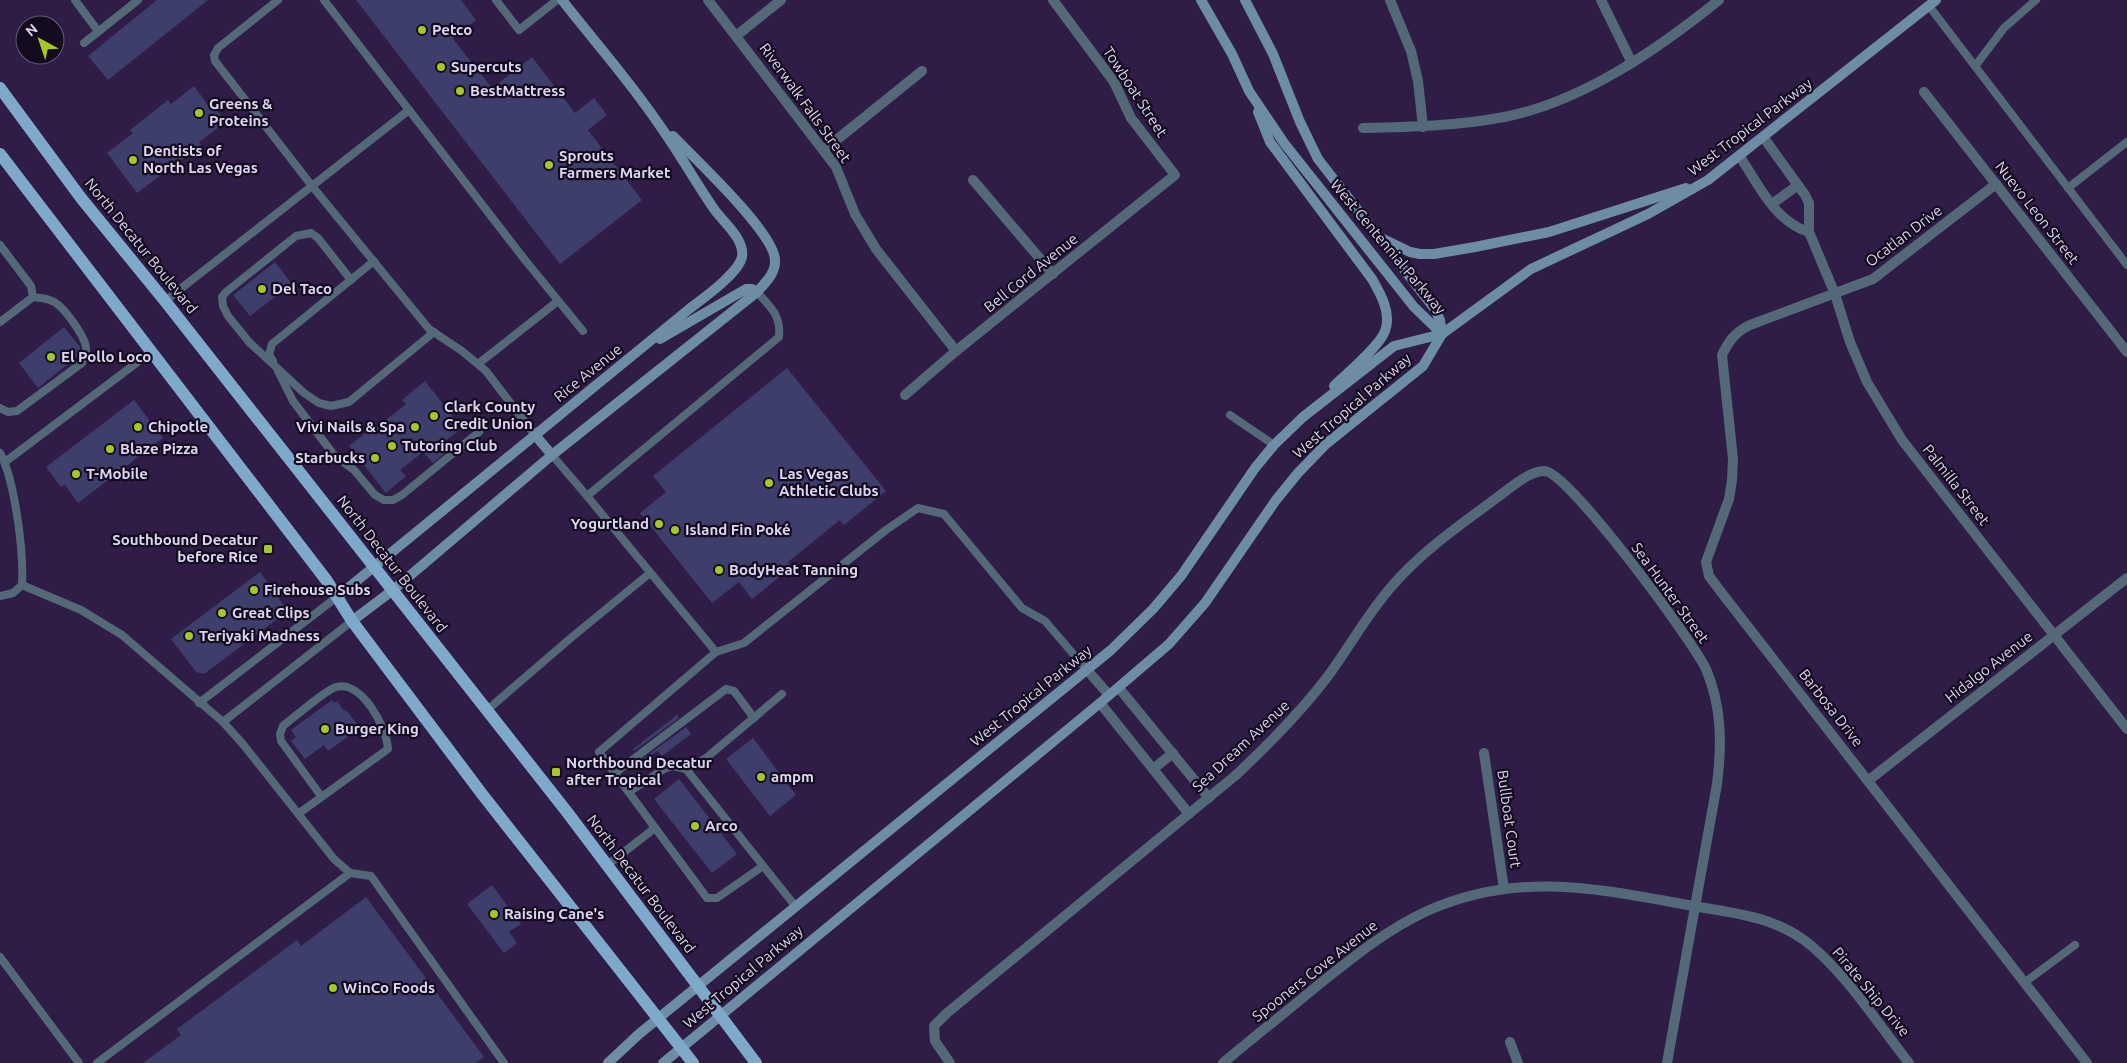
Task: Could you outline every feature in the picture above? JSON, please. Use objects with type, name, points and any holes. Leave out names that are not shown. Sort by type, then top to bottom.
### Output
[{"type":"main road","points":[[352,621],[393,590],[552,455],[757,292],[773,272],[775,260],[772,250],[738,202],[658,122],[562,0]]},
{"type":"main road","name":"West Centennial Parkway","points":[[1201,0],[1232,54],[1249,91],[1290,150],[1414,307],[1442,334]]},
{"type":"main road","name":"West Centennial Parkway","points":[[1245,0],[1273,54],[1300,122],[1318,159],[1434,308],[1440,320],[1442,334]]},
{"type":"main road","name":"West Tropical Parkway","points":[[608,1063],[658,1018],[796,908],[1111,650],[1153,609],[1181,576],[1255,468],[1274,445],[1303,417],[1394,346],[1442,334],[1530,269],[1648,214],[1708,180],[1764,138],[1930,2]]},
{"type":"main road","name":"North Decatur Boulevard","points":[[0,88],[76,191],[165,301],[567,812],[756,1063]]},
{"type":"main road","points":[[1249,91],[1270,142],[1372,279],[1382,296],[1386,312],[1385,331],[1378,342],[1303,417]]},
{"type":"main road","name":"Rice Avenue","points":[[337,597],[728,277],[739,264],[742,256],[740,245],[658,122]]},
{"type":"main road","points":[[0,154],[327,581],[352,621],[482,794],[693,1063]]},
{"type":"main road","points":[[1378,237],[1410,252],[1420,254],[1434,254],[1475,248],[1549,232],[1708,180]]},
{"type":"main road","points":[[637,352],[746,289],[752,289],[757,292]]},
{"type":"main road","name":"West Tropical Parkway","points":[[663,1063],[1119,688],[1169,644],[1205,603],[1271,508],[1298,473],[1326,444],[1423,366],[1442,334]]},
{"type":"main road","points":[[536,435],[552,455]]},
{"type":"street","name":"Riverwalk Falls Street","points":[[708,0],[824,150],[836,167],[855,214],[876,249],[956,350]]},
{"type":"street","points":[[736,36],[781,0]]},
{"type":"street","name":"Towboat Street","points":[[1052,0],[1114,82],[1131,118],[1175,175]]},
{"type":"street","points":[[1390,0],[1411,51],[1418,81],[1423,127]]},
{"type":"street","points":[[1601,0],[1632,63]]},
{"type":"street","points":[[1363,128],[1423,127],[1505,117],[1544,105],[1596,83],[1632,63],[1682,30],[1719,0]]},
{"type":"street","points":[[824,150],[922,71]]},
{"type":"street","name":"Nuevo Leon Street","points":[[1924,92],[2127,352]]},
{"type":"street","name":"Palmilla Street","points":[[1764,138],[1808,203],[1809,232],[1835,294],[1864,374],[1883,411],[1907,447],[2127,729]]},
{"type":"street","points":[[1740,157],[1772,204],[1787,222],[1796,228],[1809,232]]},
{"type":"street","name":"Bell Cord Avenue","points":[[905,395],[956,350],[1175,175]]},
{"type":"street","points":[[973,180],[1053,274]]},
{"type":"street","name":"Ocatlan Drive","points":[[1739,330],[1873,279],[1996,184]]},
{"type":"street","points":[[1772,204],[1798,186]]},
{"type":"street","name":"Barbosa Drive","points":[[1739,330],[1729,341],[1722,355],[1733,459],[1732,480],[1729,499],[1706,562],[1709,576],[2087,1063]]},
{"type":"street","name":"Sea Dream Avenue","points":[[950,1063],[935,1041],[934,1026],[959,1003],[1209,798],[1258,754],[1306,704],[1350,645],[1377,604],[1411,567],[1511,487],[1529,475],[1545,471]]},
{"type":"street","name":"Sea Hunter Street","points":[[1545,471],[1558,476],[1591,513],[1668,610],[1692,644],[1706,669],[1715,696],[1720,723],[1721,753],[1667,1063]]},
{"type":"street","name":"Hidalgo Avenue","points":[[1869,780],[2127,578]]},
{"type":"street","points":[[1087,670],[1109,695]]},
{"type":"street","points":[[1119,688],[1209,798]]},
{"type":"street","points":[[1100,703],[1189,814]]},
{"type":"street","points":[[1153,769],[1173,753]]},
{"type":"street","name":"Bullboat Court","points":[[1484,753],[1504,889]]},
{"type":"street","name":"Spooners Cove Avenue","points":[[1223,1063],[1379,938],[1428,911],[1452,902],[1504,889],[1558,885],[1586,887],[1695,906]]},
{"type":"street","name":"Pirate Ship Drive","points":[[1695,906],[1737,912],[1762,919],[1786,929],[1805,941],[1840,975],[1909,1063]]},
{"type":"street","points":[[1510,1042],[1518,1063]]},
{"type":"lane","points":[[74,0],[98,31]]},
{"type":"lane","points":[[84,43],[138,0]]},
{"type":"lane","points":[[278,0],[218,48],[214,55],[215,61],[312,186],[429,329],[462,351],[486,371],[536,435]]},
{"type":"lane","points":[[324,0],[583,331]]},
{"type":"lane","points":[[496,0],[519,30],[557,0]]},
{"type":"lane","points":[[1976,66],[2004,28],[2036,0]]},
{"type":"lane","points":[[1930,2],[1976,66],[2127,265]]},
{"type":"lane","points":[[165,301],[409,110]]},
{"type":"lane","points":[[2068,188],[2127,142]]},
{"type":"lane","points":[[351,280],[318,238],[311,233],[303,234],[296,236],[226,292],[222,298],[222,306],[249,342],[304,393],[319,403],[339,406],[349,402],[434,332]]},
{"type":"lane","points":[[0,245],[31,286],[33,297]]},
{"type":"lane","points":[[374,261],[272,344],[269,355],[293,401],[334,455],[354,470],[375,495],[384,500],[393,500],[402,496],[479,432]]},
{"type":"lane","points":[[587,496],[779,337],[780,322],[775,313],[757,292]]},
{"type":"lane","points":[[0,322],[33,297],[53,301],[61,306],[84,341],[87,349],[82,362],[17,411],[8,412],[0,408]]},
{"type":"lane","points":[[478,364],[558,301]]},
{"type":"lane","points":[[5,462],[151,352]]},
{"type":"lane","points":[[1230,415],[1274,445]]},
{"type":"lane","points":[[0,453],[5,462],[19,534],[22,585]]},
{"type":"lane","points":[[552,455],[716,652]]},
{"type":"lane","points":[[763,866],[717,898],[708,898],[599,752],[716,652],[744,643],[886,530],[918,508],[944,514],[1022,608],[1045,621],[1087,670]]},
{"type":"lane","points":[[486,711],[650,573]]},
{"type":"lane","points":[[0,596],[12,593],[22,585]]},
{"type":"lane","points":[[22,585],[81,610],[122,635],[223,722],[242,743],[334,859],[350,873],[371,876],[504,1063]]},
{"type":"lane","points":[[199,703],[337,597]]},
{"type":"lane","points":[[223,722],[352,621]]},
{"type":"lane","points":[[298,814],[388,749],[387,739],[381,722],[366,702],[346,687],[335,687],[283,726],[280,734],[281,741],[321,796]]},
{"type":"lane","points":[[615,773],[726,689],[734,691],[754,718]]},
{"type":"lane","points":[[686,769],[706,758],[782,694]]},
{"type":"lane","points":[[629,792],[664,769],[673,766],[686,769],[796,908]]},
{"type":"lane","points":[[606,866],[655,828]]},
{"type":"lane","points":[[97,1063],[350,873]]},
{"type":"lane","points":[[2024,982],[2075,945]]},
{"type":"lane","points":[[0,957],[79,1063]]},
{"type":"building","points":[[157,0],[208,0],[108,80],[88,56]]},
{"type":"building","name":"Sprouts Farmers Market","points":[[356,0],[461,0],[476,20],[453,39],[492,88],[532,57],[575,113],[594,98],[607,115],[588,130],[642,200],[560,264]]},
{"type":"building","points":[[194,86],[208,105],[211,102],[226,122],[199,142],[201,145],[137,193],[107,153],[133,133],[130,130],[168,100],[171,104]]},
{"type":"building","name":"Del Taco","points":[[275,262],[292,284],[250,316],[233,295]]},
{"type":"building","name":"El Pollo Loco","points":[[64,327],[80,347],[79,355],[38,388],[19,363]]},
{"type":"building","name":"Las Vegas Athletic Clubs","points":[[787,368],[886,491],[844,525],[840,520],[788,562],[792,567],[752,599],[739,582],[712,603],[640,513],[666,492],[653,476]]},
{"type":"building","points":[[425,381],[462,428],[440,445],[446,452],[433,463],[423,452],[400,470],[406,476],[386,493],[349,446],[369,430],[371,432],[406,404],[402,400]]},
{"type":"building","points":[[134,400],[163,438],[78,503],[65,485],[61,487],[46,467]]},
{"type":"building","points":[[260,572],[288,611],[204,674],[196,672],[171,639]]},
{"type":"building","name":"Burger King","points":[[332,700],[334,703],[337,701],[344,711],[346,710],[360,728],[328,751],[324,745],[305,759],[291,741],[296,737],[291,730]]},
{"type":"building","points":[[677,715],[679,718],[634,751],[633,749]]},
{"type":"building","points":[[686,727],[691,734],[662,756],[657,751],[643,762],[641,760]]},
{"type":"building","name":"ampm","points":[[753,738],[796,795],[770,816],[726,759]]},
{"type":"building","points":[[679,779],[737,854],[712,873],[654,799]]},
{"type":"building","name":"Raising Cane's","points":[[492,885],[521,924],[509,932],[517,943],[504,953],[467,904]]},
{"type":"building","name":"WinCo Foods","points":[[366,897],[484,1057],[476,1063],[143,1063],[181,1035],[177,1029],[297,940],[301,946]]},
{"type":"place","name":"Petco","points":[[422,30]]},
{"type":"place","name":"Supercuts","points":[[441,67]]},
{"type":"place","name":"BestMattress","points":[[460,91]]},
{"type":"place","name":"Greens & Proteins","points":[[199,113]]},
{"type":"place","name":"Dentists of North Las Vegas","points":[[133,160]]},
{"type":"place","name":"Sprouts Farmers Market","points":[[549,165]]},
{"type":"place","name":"Del Taco","points":[[262,289]]},
{"type":"place","name":"El Pollo Loco","points":[[51,357]]},
{"type":"place","name":"Clark County Credit Union","points":[[434,416]]},
{"type":"place","name":"Chipotle","points":[[138,427]]},
{"type":"place","name":"Vivi Nails & Spa","points":[[415,427]]},
{"type":"place","name":"Tutoring Club","points":[[392,446]]},
{"type":"place","name":"Blaze Pizza","points":[[110,449]]},
{"type":"place","name":"Starbucks","points":[[375,458]]},
{"type":"place","name":"T-Mobile","points":[[76,474]]},
{"type":"place","name":"Las Vegas Athletic Clubs","points":[[769,483]]},
{"type":"place","name":"Yogurtland","points":[[659,524]]},
{"type":"place","name":"Island Fin Poké","points":[[675,530]]},
{"type":"place","name":"Southbound Decatur before Rice","points":[[268,549]]},
{"type":"place","name":"BodyHeat Tanning","points":[[719,570]]},
{"type":"place","name":"Firehouse Subs","points":[[254,590]]},
{"type":"place","name":"Great Clips","points":[[222,613]]},
{"type":"place","name":"Teriyaki Madness","points":[[189,636]]},
{"type":"place","name":"Burger King","points":[[325,729]]},
{"type":"place","name":"Northbound Decatur after Tropical","points":[[556,772]]},
{"type":"place","name":"ampm","points":[[761,777]]},
{"type":"place","name":"Arco","points":[[695,826]]},
{"type":"place","name":"Raising Cane's","points":[[494,914]]},
{"type":"place","name":"WinCo Foods","points":[[333,988]]}]
